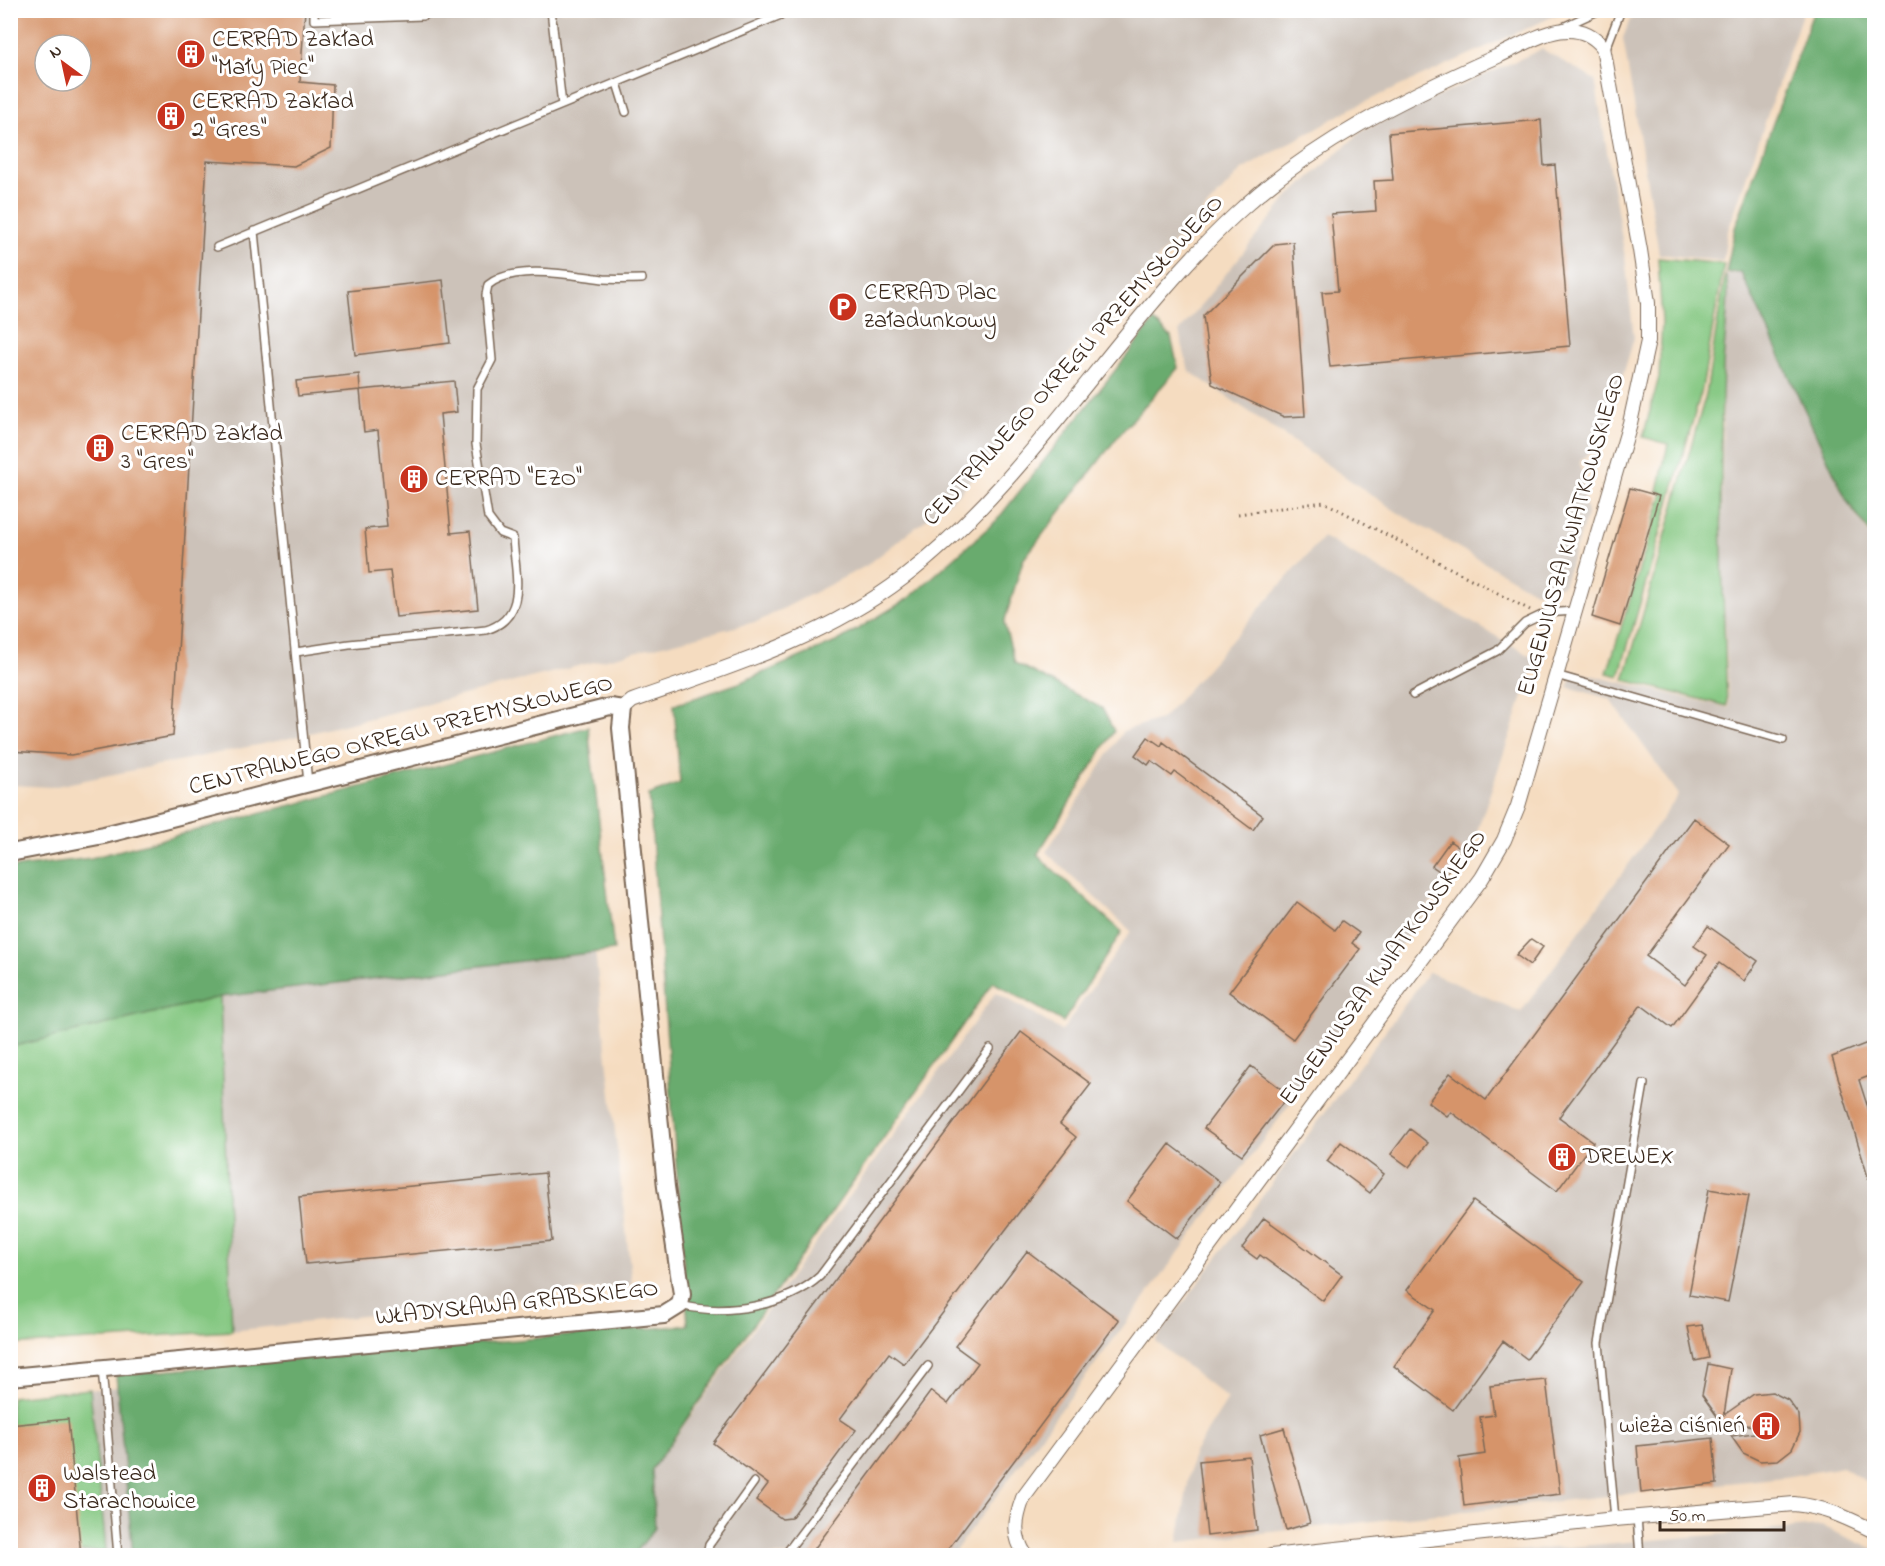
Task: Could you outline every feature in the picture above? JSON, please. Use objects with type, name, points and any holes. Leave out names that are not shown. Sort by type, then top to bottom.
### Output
[{"type":"street","name":"CENTRALNEGO OKRĘGU PRZEMYSŁOWEGO","points":[[10,853],[104,835],[610,707],[623,709],[632,700],[743,662],[803,638],[889,589],[963,524],[1031,450],[1190,260],[1274,180],[1310,153],[1391,105],[1550,33],[1574,29],[1592,36],[1605,51]]},
{"type":"street","name":"EUGENIUSZA KWIATKOWSKIEGO","points":[[1026,1556],[1015,1531],[1015,1520],[1023,1498],[1482,878],[1504,840],[1518,806],[1630,423],[1641,380],[1648,332],[1648,303],[1640,250],[1605,51]]},
{"type":"street","name":"WŁADYSŁAWA GRABSKIEGO","points":[[10,1377],[643,1318],[670,1314],[680,1305],[682,1284],[666,1187],[623,751],[621,728],[623,709]]},
{"type":"street","points":[[1272,1556],[1365,1551],[1615,1519],[1794,1504],[1834,1511],[1875,1531]]},
{"type":"lane","points":[[314,10],[314,20],[422,16],[436,10]]},
{"type":"lane","points":[[551,10],[562,105]]},
{"type":"lane","points":[[217,247],[793,10]]},
{"type":"lane","points":[[1550,33],[1600,10]]},
{"type":"lane","points":[[1605,51],[1621,10]]},
{"type":"lane","points":[[617,83],[626,112]]},
{"type":"lane","points":[[254,231],[308,783]]},
{"type":"lane","points":[[296,652],[349,644],[486,630],[498,627],[508,618],[517,598],[513,538],[500,533],[488,517],[476,444],[477,389],[492,360],[486,295],[488,285],[497,278],[545,272],[606,279],[642,279]]},
{"type":"lane","points":[[1413,695],[1497,651],[1525,623],[1541,616],[1574,611]]},
{"type":"lane","points":[[1556,675],[1783,740]]},
{"type":"lane","points":[[680,1305],[707,1311],[736,1308],[793,1296],[806,1290],[820,1276],[990,1049]]},
{"type":"lane","points":[[1615,1519],[1599,1343],[1644,1084]]},
{"type":"lane","points":[[784,1556],[928,1366]]},
{"type":"lane","points":[[102,1368],[118,1556]]},
{"type":"lane","points":[[707,1556],[709,1545],[754,1482]]},
{"type":"lane","points":[[1637,1517],[1640,1556]]},
{"type":"path","points":[[1238,514],[1324,502],[1541,616]]},
{"type":"shaded area","points":[[11,11],[1565,11],[1354,107],[1242,170],[1077,344],[960,493],[866,566],[759,621],[282,740],[51,787],[11,785]]},
{"type":"shaded area","points":[[1649,11],[1803,11],[1727,234],[1723,261],[1659,254],[1623,38],[1630,20]]},
{"type":"shaded area","points":[[1542,49],[1595,80],[1625,257],[1634,338],[1604,440],[1580,461],[1587,515],[1563,585],[1535,592],[1397,512],[1189,371],[1179,332],[1288,197],[1362,131]]},
{"type":"shaded area","points":[[1741,273],[1846,501],[1874,542],[1874,1487],[1843,1467],[1784,1477],[1178,1542],[1193,1454],[1228,1399],[1155,1341],[1429,972],[1521,1012],[1679,795],[1610,699],[1568,687],[1573,671],[1729,708],[1722,542],[1723,384],[1727,274]]},
{"type":"shaded area","points":[[1323,537],[1536,659],[1473,843],[1278,1120],[952,1555],[633,1556],[654,1528],[652,1470],[996,992],[1062,1031],[1131,931],[1046,852],[1123,731],[1163,718]]},
{"type":"shaded area","points":[[595,950],[632,1285],[232,1331],[220,997]]},
{"type":"shaded area","points":[[117,1387],[133,1555],[11,1556],[11,1397]]},
{"type":"shaded area","points":[[1821,1526],[1874,1549],[1874,1556],[1459,1556]]},
{"type":"green space","points":[[1814,10],[1874,11],[1874,539],[1847,501],[1741,272],[1726,273],[1735,228]]},
{"type":"green space","points":[[1658,258],[1724,264],[1702,389],[1619,676],[1607,673],[1663,493],[1658,491],[1668,444],[1643,437],[1659,377],[1662,322]]},
{"type":"green space","points":[[1725,275],[1728,291],[1723,359],[1721,495],[1727,706],[1624,680],[1706,394]]},
{"type":"green space","points":[[1154,321],[1171,337],[1178,368],[1119,435],[1023,560],[1004,623],[1015,663],[1102,708],[1114,731],[1037,855],[1122,932],[1063,1022],[993,982],[652,1469],[655,1528],[634,1555],[133,1555],[116,1375],[688,1325],[649,795],[680,783],[674,705],[739,683],[838,641],[909,598],[997,520]]},
{"type":"green space","points":[[588,727],[614,950],[220,997],[11,1047],[11,868],[91,858]]},
{"type":"green space","points":[[220,997],[232,1331],[11,1345],[10,1047]]},
{"type":"green space","points":[[90,1389],[106,1550],[80,1552],[11,1425],[11,1397]]},
{"type":"building","name":"CERRAD Zakład 3 \"Gres\"","points":[[10,10],[305,10],[300,82],[333,85],[331,148],[294,166],[207,161],[173,736],[71,755],[10,751]]},
{"type":"building","points":[[1541,120],[1544,166],[1555,165],[1570,346],[1330,367],[1322,292],[1338,291],[1331,214],[1376,211],[1374,181],[1393,180],[1389,133]]},
{"type":"building","points":[[1293,242],[1305,416],[1284,417],[1212,384],[1203,316],[1275,244]]},
{"type":"building","points":[[443,280],[450,343],[355,355],[348,291]]},
{"type":"building","points":[[359,374],[360,390],[298,396],[296,381]]},
{"type":"building","name":"CERRAD \"EZO\"","points":[[454,381],[457,412],[440,414],[451,533],[470,531],[478,609],[396,617],[390,571],[369,573],[365,529],[387,527],[378,430],[364,432],[360,390]]},
{"type":"building","points":[[1630,488],[1659,496],[1620,626],[1592,617]]},
{"type":"building","points":[[1148,737],[1161,746],[1163,742],[1263,816],[1253,830],[1175,772],[1172,776],[1151,761],[1148,765],[1135,755]]},
{"type":"building","points":[[1694,818],[1729,844],[1646,956],[1685,985],[1707,955],[1694,946],[1708,926],[1758,961],[1744,981],[1719,963],[1672,1028],[1641,1005],[1559,1117],[1593,1142],[1557,1191],[1451,1112],[1447,1116],[1428,1102],[1450,1073],[1486,1100]]},
{"type":"building","points":[[1450,841],[1462,850],[1445,875],[1432,866]]},
{"type":"building","points":[[1297,902],[1335,930],[1342,921],[1359,933],[1352,943],[1360,949],[1293,1039],[1229,992]]},
{"type":"building","points":[[1531,939],[1543,947],[1530,965],[1516,955]]},
{"type":"building","points":[[1021,1032],[1091,1084],[1060,1124],[1076,1137],[904,1364],[889,1353],[840,1419],[856,1430],[791,1518],[782,1519],[756,1500],[768,1484],[713,1443]]},
{"type":"building","points":[[1875,1040],[1875,1074],[1859,1080],[1875,1130],[1875,1187],[1871,1187],[1832,1057]]},
{"type":"building","points":[[1251,1066],[1289,1095],[1242,1155],[1204,1128]]},
{"type":"building","points":[[1410,1129],[1428,1143],[1409,1167],[1391,1154]]},
{"type":"building","points":[[1341,1142],[1384,1174],[1370,1193],[1327,1161]]},
{"type":"building","points":[[1170,1144],[1220,1182],[1177,1239],[1127,1201]]},
{"type":"building","points":[[545,1173],[552,1241],[306,1264],[299,1197]]},
{"type":"building","points":[[1709,1189],[1749,1196],[1728,1302],[1689,1295]]},
{"type":"building","points":[[1473,1201],[1584,1282],[1527,1359],[1503,1341],[1453,1410],[1394,1366],[1435,1310],[1407,1290]]},
{"type":"building","points":[[1264,1218],[1342,1275],[1323,1301],[1260,1255],[1257,1259],[1242,1248]]},
{"type":"building","points":[[1027,1251],[1119,1320],[943,1556],[809,1556],[931,1391],[948,1404],[978,1363],[955,1346]]},
{"type":"building","points":[[1702,1325],[1709,1358],[1695,1361],[1688,1327]]},
{"type":"building","name":"wieża ciśnień","points":[[1708,1364],[1731,1369],[1724,1415],[1754,1394],[1772,1392],[1788,1400],[1799,1415],[1800,1432],[1792,1449],[1778,1460],[1760,1461],[1743,1453],[1731,1436],[1777,1430],[1723,1421],[1722,1424],[1717,1420],[1719,1419],[1702,1395]]},
{"type":"building","points":[[1546,1380],[1560,1494],[1464,1506],[1459,1458],[1485,1454],[1480,1417],[1494,1415],[1490,1386]]},
{"type":"building","name":"Walstead Starachowice","points":[[68,1419],[81,1556],[10,1556],[10,1425]]},
{"type":"building","points":[[1284,1428],[1310,1523],[1286,1530],[1260,1435]]},
{"type":"building","points":[[1713,1438],[1717,1484],[1641,1493],[1637,1446]]},
{"type":"building","points":[[1249,1456],[1257,1530],[1207,1536],[1199,1461]]},
{"type":"place","name":"CERRAD Zakład \"Mały Piec\"","points":[[191,54]]},
{"type":"place","name":"CERRAD Zakład 2 \"Gres\"","points":[[171,116]]},
{"type":"place","name":"CERRAD Plac załadunkowy","points":[[843,307]]},
{"type":"place","name":"CERRAD Zakład 3 \"Gres\"","points":[[100,448]]},
{"type":"place","name":"CERRAD \"EZO\"","points":[[414,479]]},
{"type":"place","name":"DREWEX","points":[[1562,1157]]},
{"type":"place","name":"wieża ciśnień","points":[[1766,1426]]},
{"type":"place","name":"Walstead Starachowice","points":[[42,1488]]}]
